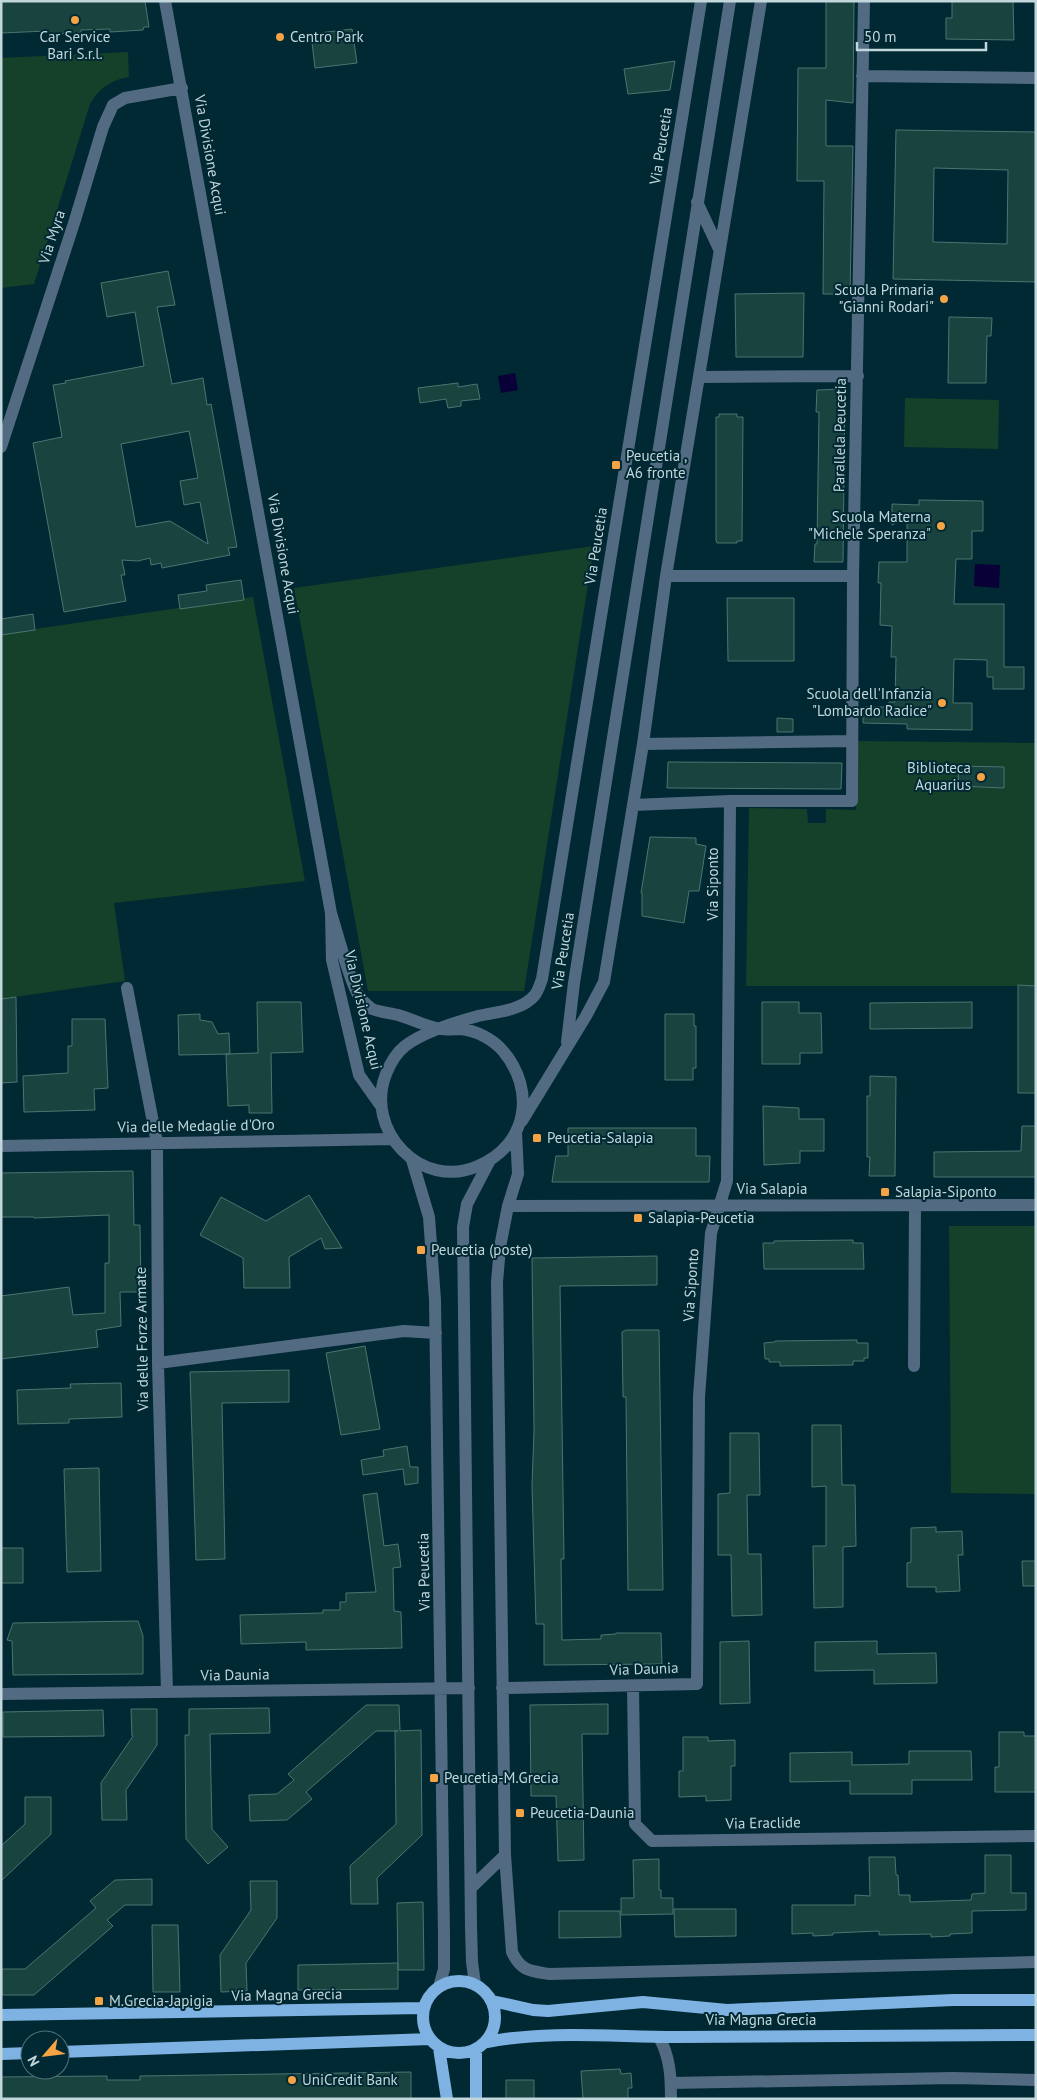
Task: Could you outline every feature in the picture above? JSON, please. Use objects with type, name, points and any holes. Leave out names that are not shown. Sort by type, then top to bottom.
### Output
[{"type":"main road","points":[[447,2099],[439,2048],[430,2039],[424,2024],[424,2008],[429,1996],[439,1987],[450,1982],[463,1981],[475,1984],[485,1991],[496,2011],[496,2022],[487,2042]]},
{"type":"main road","name":"Via Magna Grecia","points":[[492,2001],[533,2010],[548,2011],[643,2002],[726,2010],[953,2000],[1036,2000]]},
{"type":"main road","name":"Via Magna Grecia","points":[[1,2015],[424,2008]]},
{"type":"main road","name":"Via Magna Grecia","points":[[439,2048],[451,2053],[464,2054],[476,2050],[487,2042],[510,2037],[548,2036],[1036,2035]]},
{"type":"main road","points":[[70,2052],[430,2039]]},
{"type":"main road","points":[[476,2050],[476,2099]]},
{"type":"main road","points":[[1,2054],[20,2053]]},
{"type":"street","name":"Via Divisione Acqui","points":[[165,1],[331,913],[332,960],[359,1075],[381,1106]]},
{"type":"street","name":"Via Peucetia","points":[[702,1],[542,979],[534,996],[520,1006],[476,1016],[420,1036],[403,1048],[390,1065],[382,1084],[381,1106],[384,1124],[392,1140],[412,1160],[430,1169],[450,1172],[471,1170],[489,1162],[505,1149],[534,1104],[604,982],[643,744],[666,576],[761,1]]},
{"type":"street","name":"Via Peucetia","points":[[567,1047],[577,963],[730,1]]},
{"type":"street","name":"Parallela Peucetia","points":[[633,805],[730,801],[852,802],[853,576],[864,1]]},
{"type":"street","points":[[862,76],[1036,78]]},
{"type":"street","name":"Via Myra","points":[[1,447],[75,220],[103,127],[113,105],[125,98],[182,88]]},
{"type":"street","points":[[697,202],[719,249]]},
{"type":"street","points":[[700,377],[858,376]]},
{"type":"street","points":[[666,576],[853,576]]},
{"type":"street","points":[[643,744],[852,741]]},
{"type":"street","name":"Via Siponto","points":[[697,1684],[699,1397],[711,1233],[727,1182],[730,801]]},
{"type":"street","name":"Via Peucetia","points":[[331,913],[359,998],[371,1008],[441,1029],[462,1029],[482,1035],[500,1047],[521,1082],[524,1104],[518,1128],[518,1174],[508,1206],[500,1247],[497,1282],[505,1855],[512,1952],[517,1962],[529,1971],[549,1974],[1036,1962]]},
{"type":"street","name":"Via delle Forze Armate","points":[[127,988],[157,1143],[158,1363],[167,1692]]},
{"type":"street","name":"Via delle Medaglie d'Oro","points":[[1,1146],[392,1140]]},
{"type":"street","name":"Via Peucetia","points":[[412,1160],[431,1234],[436,1333],[441,1580],[440,1689],[444,1935],[444,1969],[439,1987]]},
{"type":"street","points":[[475,1984],[472,1962],[463,1227],[467,1204],[489,1162]]},
{"type":"street","points":[[914,1366],[915,1205]]},
{"type":"street","name":"Via Salapia","points":[[508,1206],[1036,1205]]},
{"type":"street","points":[[158,1363],[404,1331],[436,1333]]},
{"type":"street","name":"Via Daunia","points":[[502,1688],[697,1684]]},
{"type":"street","name":"Via Eraclide","points":[[633,1686],[636,1824],[652,1841],[1036,1836]]},
{"type":"street","name":"Via Daunia","points":[[1,1694],[469,1688]]},
{"type":"street","points":[[471,1888],[505,1855]]},
{"type":"street","points":[[659,2037],[670,2063],[671,2099]]},
{"type":"street","points":[[1021,2080],[1036,2073]]},
{"type":"street","points":[[671,2082],[954,2078],[1036,2080]]},
{"type":"green space","points":[[128,52],[129,77],[117,80],[106,86],[97,93],[90,104],[34,284],[1,288],[1,58]]},
{"type":"green space","points":[[905,398],[999,400],[998,449],[904,447]]},
{"type":"green space","points":[[594,546],[524,991],[368,991],[294,588]]},
{"type":"green space","points":[[253,597],[305,881],[114,903],[125,981],[1,999],[1,634]]},
{"type":"green space","points":[[857,741],[1036,743],[1036,986],[746,986],[749,808],[807,809],[808,823],[826,823],[826,809],[856,810]]},
{"type":"green space","points":[[949,1226],[1036,1226],[1036,1494],[951,1493]]},
{"type":"shaded area","points":[[515,373],[518,390],[501,393],[498,376]]},
{"type":"shaded area","points":[[975,564],[1000,565],[999,588],[974,586]]},
{"type":"building","name":"Car Service Bari S.r.l.","points":[[1,1],[145,1],[149,27],[144,27],[143,30],[110,32],[110,29],[81,30],[81,33],[47,34],[47,31],[1,33]]},
{"type":"building","points":[[826,1],[854,1],[853,103],[826,100],[826,146],[853,146],[850,294],[823,294],[824,181],[797,181],[798,68],[826,68]]},
{"type":"building","points":[[952,1],[1013,1],[1014,40],[946,39],[946,18],[952,18]]},
{"type":"building","points":[[352,29],[357,63],[315,68],[311,34]]},
{"type":"building","points":[[675,61],[670,90],[628,94],[624,69]]},
{"type":"building","points":[[896,130],[1036,132],[1036,282],[893,279]],"holes":[[[934,168],[1008,170],[1007,244],[933,242]]]},
{"type":"building","points":[[168,271],[175,305],[157,307],[172,384],[203,378],[207,405],[211,404],[237,547],[228,548],[230,555],[162,568],[161,563],[151,565],[150,558],[138,561],[122,560],[125,575],[121,575],[126,601],[64,612],[33,443],[62,437],[53,385],[144,366],[135,312],[107,317],[101,283]],"holes":[[[189,431],[198,478],[180,481],[184,505],[200,502],[208,544],[170,521],[136,527],[121,444]]]},
{"type":"building","points":[[804,293],[803,357],[736,357],[735,294]]},
{"type":"building","points":[[949,317],[992,318],[991,336],[987,336],[986,383],[948,383]]},
{"type":"building","points":[[458,383],[458,387],[477,384],[480,399],[461,401],[461,406],[448,408],[446,399],[420,403],[418,388]]},
{"type":"building","points":[[845,389],[843,562],[814,562],[815,544],[817,544],[819,412],[816,412],[817,390]]},
{"type":"building","points":[[719,414],[737,414],[737,417],[743,417],[742,541],[737,541],[737,543],[717,543],[716,540],[716,417],[719,417]]},
{"type":"building","points":[[919,500],[983,501],[983,531],[972,531],[972,559],[956,559],[954,604],[1004,604],[1004,667],[1024,667],[1024,689],[993,689],[993,677],[987,677],[987,660],[954,659],[953,703],[972,703],[972,730],[907,729],[907,724],[863,723],[863,707],[889,707],[889,702],[895,702],[896,657],[891,657],[892,626],[880,625],[881,583],[878,583],[879,562],[907,562],[907,517],[892,525],[892,504],[919,505]]},
{"type":"building","points":[[241,580],[244,600],[180,609],[178,595],[207,591],[206,585]]},
{"type":"building","points":[[727,598],[794,598],[794,661],[728,661]]},
{"type":"building","points":[[33,614],[35,630],[1,635],[1,619]]},
{"type":"building","points":[[777,718],[793,719],[793,732],[777,732]]},
{"type":"building","points":[[668,762],[842,763],[841,789],[667,788]]},
{"type":"building","name":"Biblioteca Aquarius","points":[[959,766],[1004,767],[1004,788],[958,786]]},
{"type":"building","points":[[650,837],[696,838],[696,844],[706,846],[699,891],[689,891],[684,923],[642,916],[641,893]]},
{"type":"building","points":[[1018,985],[1036,986],[1036,1093],[1018,1093]]},
{"type":"building","points":[[16,997],[17,1082],[1,1083],[1,999]]},
{"type":"building","points":[[257,1002],[301,1002],[303,1052],[271,1053],[272,1113],[249,1113],[249,1105],[228,1106],[226,1054],[258,1053]]},
{"type":"building","points":[[762,1002],[799,1002],[799,1013],[821,1013],[822,1053],[800,1053],[800,1064],[762,1064]]},
{"type":"building","points":[[972,1002],[972,1028],[870,1029],[870,1003]]},
{"type":"building","points":[[200,1014],[200,1020],[212,1022],[218,1034],[229,1033],[230,1054],[179,1055],[178,1015]]},
{"type":"building","points":[[665,1014],[694,1014],[694,1026],[696,1026],[696,1068],[693,1068],[693,1080],[665,1080]]},
{"type":"building","points":[[72,1019],[105,1019],[108,1088],[94,1089],[95,1110],[24,1112],[23,1076],[68,1073],[68,1046],[72,1046]]},
{"type":"building","points":[[870,1076],[896,1077],[895,1176],[869,1176],[870,1157],[867,1157],[867,1096],[870,1096]]},
{"type":"building","points":[[763,1106],[799,1108],[799,1119],[824,1119],[824,1151],[800,1151],[800,1163],[764,1165]]},
{"type":"building","points":[[1022,1126],[1036,1126],[1036,1177],[934,1177],[934,1152],[1021,1151]]},
{"type":"building","points":[[568,1128],[696,1128],[696,1156],[710,1156],[709,1182],[552,1182],[556,1156],[568,1156]]},
{"type":"building","points":[[133,1171],[134,1225],[140,1225],[141,1292],[120,1292],[121,1326],[96,1330],[98,1347],[1,1359],[1,1296],[69,1287],[73,1315],[105,1313],[105,1263],[109,1263],[109,1215],[34,1218],[1,1217],[1,1173]]},
{"type":"building","points":[[309,1195],[342,1248],[325,1249],[321,1238],[289,1257],[290,1288],[244,1288],[243,1258],[200,1235],[221,1197],[266,1221]]},
{"type":"building","points":[[853,1240],[853,1243],[863,1243],[864,1269],[764,1269],[763,1243],[774,1243],[774,1241]]},
{"type":"building","points":[[657,1256],[657,1285],[560,1286],[564,1559],[561,1559],[562,1640],[601,1639],[601,1635],[616,1633],[661,1633],[662,1664],[544,1665],[544,1624],[536,1624],[532,1485],[534,1431],[532,1258]]},
{"type":"building","points":[[626,1330],[659,1330],[663,1590],[628,1590],[626,1397],[623,1397],[622,1332]]},
{"type":"building","points":[[857,1340],[857,1343],[868,1343],[868,1358],[864,1358],[864,1361],[853,1361],[853,1365],[780,1366],[780,1362],[769,1362],[769,1359],[765,1359],[764,1343],[775,1341]]},
{"type":"building","points":[[365,1346],[380,1429],[341,1435],[326,1353]]},
{"type":"building","points":[[289,1370],[289,1402],[222,1403],[225,1559],[196,1560],[190,1372]]},
{"type":"building","points":[[121,1383],[122,1417],[69,1419],[69,1423],[18,1424],[17,1390],[71,1388],[70,1384]]},
{"type":"building","points":[[812,1425],[841,1425],[842,1485],[855,1485],[856,1546],[843,1547],[843,1607],[814,1608],[813,1546],[826,1546],[826,1486],[812,1487]]},
{"type":"building","points":[[730,1433],[759,1433],[760,1495],[747,1495],[748,1554],[761,1554],[762,1615],[732,1616],[731,1555],[718,1555],[718,1494],[730,1493]]},
{"type":"building","points":[[407,1446],[410,1467],[418,1467],[418,1483],[405,1485],[403,1469],[363,1475],[361,1460],[384,1456],[383,1450]]},
{"type":"building","points":[[99,1468],[101,1571],[67,1572],[64,1469]]},
{"type":"building","points":[[377,1493],[384,1546],[398,1544],[401,1567],[393,1568],[394,1611],[401,1612],[402,1648],[306,1650],[306,1642],[241,1644],[240,1615],[323,1613],[323,1610],[340,1610],[340,1602],[346,1602],[346,1593],[376,1592],[363,1495]]},
{"type":"building","points":[[936,1527],[936,1532],[962,1531],[963,1555],[958,1555],[960,1591],[936,1592],[936,1587],[907,1587],[907,1563],[911,1562],[911,1528]]},
{"type":"building","points":[[1,1548],[23,1548],[23,1583],[1,1583]]},
{"type":"building","points":[[1022,1561],[1036,1561],[1036,1586],[1023,1586]]},
{"type":"building","points":[[138,1621],[143,1636],[143,1674],[13,1675],[12,1641],[7,1640],[13,1623]]},
{"type":"building","points":[[749,1641],[750,1703],[720,1704],[720,1642]]},
{"type":"building","points":[[877,1641],[877,1654],[936,1653],[937,1683],[874,1684],[874,1670],[815,1671],[815,1642]]},
{"type":"building","points":[[608,1704],[608,1734],[582,1734],[584,1860],[558,1861],[556,1796],[531,1796],[530,1705]]},
{"type":"building","points":[[366,1705],[399,1705],[400,1731],[421,1730],[422,1835],[377,1878],[378,1904],[351,1904],[350,1866],[396,1824],[395,1731],[376,1731],[306,1792],[312,1799],[287,1820],[250,1821],[249,1795],[277,1794],[294,1780],[288,1774]]},
{"type":"building","points":[[269,1708],[270,1733],[210,1734],[212,1829],[228,1847],[208,1864],[186,1839],[185,1735],[189,1735],[189,1709]]},
{"type":"building","points":[[131,1709],[157,1709],[157,1745],[126,1790],[127,1820],[102,1820],[101,1783],[133,1736]]},
{"type":"building","points":[[103,1710],[104,1736],[3,1737],[3,1712]]},
{"type":"building","points":[[999,1732],[1024,1732],[1024,1736],[1036,1736],[1036,1792],[995,1792],[995,1767],[999,1767]]},
{"type":"building","points":[[683,1737],[708,1737],[708,1741],[735,1740],[735,1766],[731,1766],[731,1800],[706,1801],[706,1796],[679,1797],[679,1771],[683,1771]]},
{"type":"building","points":[[909,1751],[971,1751],[972,1780],[912,1780],[912,1794],[850,1794],[850,1781],[790,1782],[790,1753],[852,1752],[852,1765],[909,1764]]},
{"type":"building","points":[[25,1797],[51,1797],[51,1834],[1,1881],[1,1846],[25,1824]]},
{"type":"building","points":[[985,1855],[1011,1855],[1011,1893],[1026,1893],[1026,1910],[972,1911],[972,1933],[950,1934],[950,1936],[931,1937],[931,1934],[879,1935],[879,1931],[813,1936],[813,1933],[792,1934],[792,1905],[855,1905],[855,1895],[870,1896],[869,1857],[895,1857],[899,1895],[910,1895],[910,1902],[971,1900],[972,1894],[985,1893]]},
{"type":"building","points":[[659,1859],[659,1890],[661,1890],[661,1898],[673,1898],[673,1914],[621,1915],[621,1898],[634,1898],[633,1860]]},
{"type":"building","points":[[152,1879],[152,1905],[125,1905],[107,1920],[113,1926],[34,1995],[2,1995],[2,1969],[25,1969],[96,1908],[90,1901],[115,1880]]},
{"type":"building","points":[[250,1881],[277,1881],[277,1918],[246,1963],[247,1991],[221,1992],[220,1955],[251,1910]]},
{"type":"building","points":[[423,1902],[424,1970],[398,1970],[397,1903]]},
{"type":"building","points":[[674,1909],[736,1909],[736,1936],[675,1937]]},
{"type":"building","points":[[559,1911],[620,1911],[621,1937],[559,1938]]},
{"type":"building","points":[[152,1925],[178,1925],[180,1992],[153,1992]]},
{"type":"building","points":[[398,1963],[398,1989],[298,1990],[298,1965]]},
{"type":"building","points":[[620,2069],[621,2074],[631,2073],[632,2088],[628,2088],[628,2099],[583,2099],[581,2071]]},
{"type":"building","points":[[411,2072],[411,2099],[1,2099],[1,2077],[20,2077],[20,2080],[70,2080],[70,2076],[107,2076],[107,2080],[140,2080],[140,2076]]},
{"type":"building","points":[[506,2080],[534,2080],[534,2099],[506,2099]]},
{"type":"place","name":"Car Service Bari S.r.l.","points":[[75,20]]},
{"type":"place","name":"Centro Park","points":[[280,37]]},
{"type":"place","name":"Scuola Primaria \"Gianni Rodari\"","points":[[944,299]]},
{"type":"place","name":"Peucetia , A6 fronte","points":[[616,465]]},
{"type":"place","name":"Scuola Materna \"Michele Speranza\"","points":[[941,526]]},
{"type":"place","name":"Scuola dell'Infanzia \"Lombardo Radice\"","points":[[942,703]]},
{"type":"place","name":"Biblioteca Aquarius","points":[[981,777]]},
{"type":"place","name":"Peucetia-Salapia","points":[[537,1138]]},
{"type":"place","name":"Salapia-Siponto","points":[[885,1192]]},
{"type":"place","name":"Salapia-Peucetia","points":[[638,1218]]},
{"type":"place","name":"Peucetia (poste)","points":[[421,1250]]},
{"type":"place","name":"Peucetia-M.Grecia","points":[[434,1778]]},
{"type":"place","name":"Peucetia-Daunia","points":[[520,1813]]},
{"type":"place","name":"M.Grecia-Japigia","points":[[99,2001]]},
{"type":"place","name":"UniCredit Bank","points":[[292,2080]]}]
